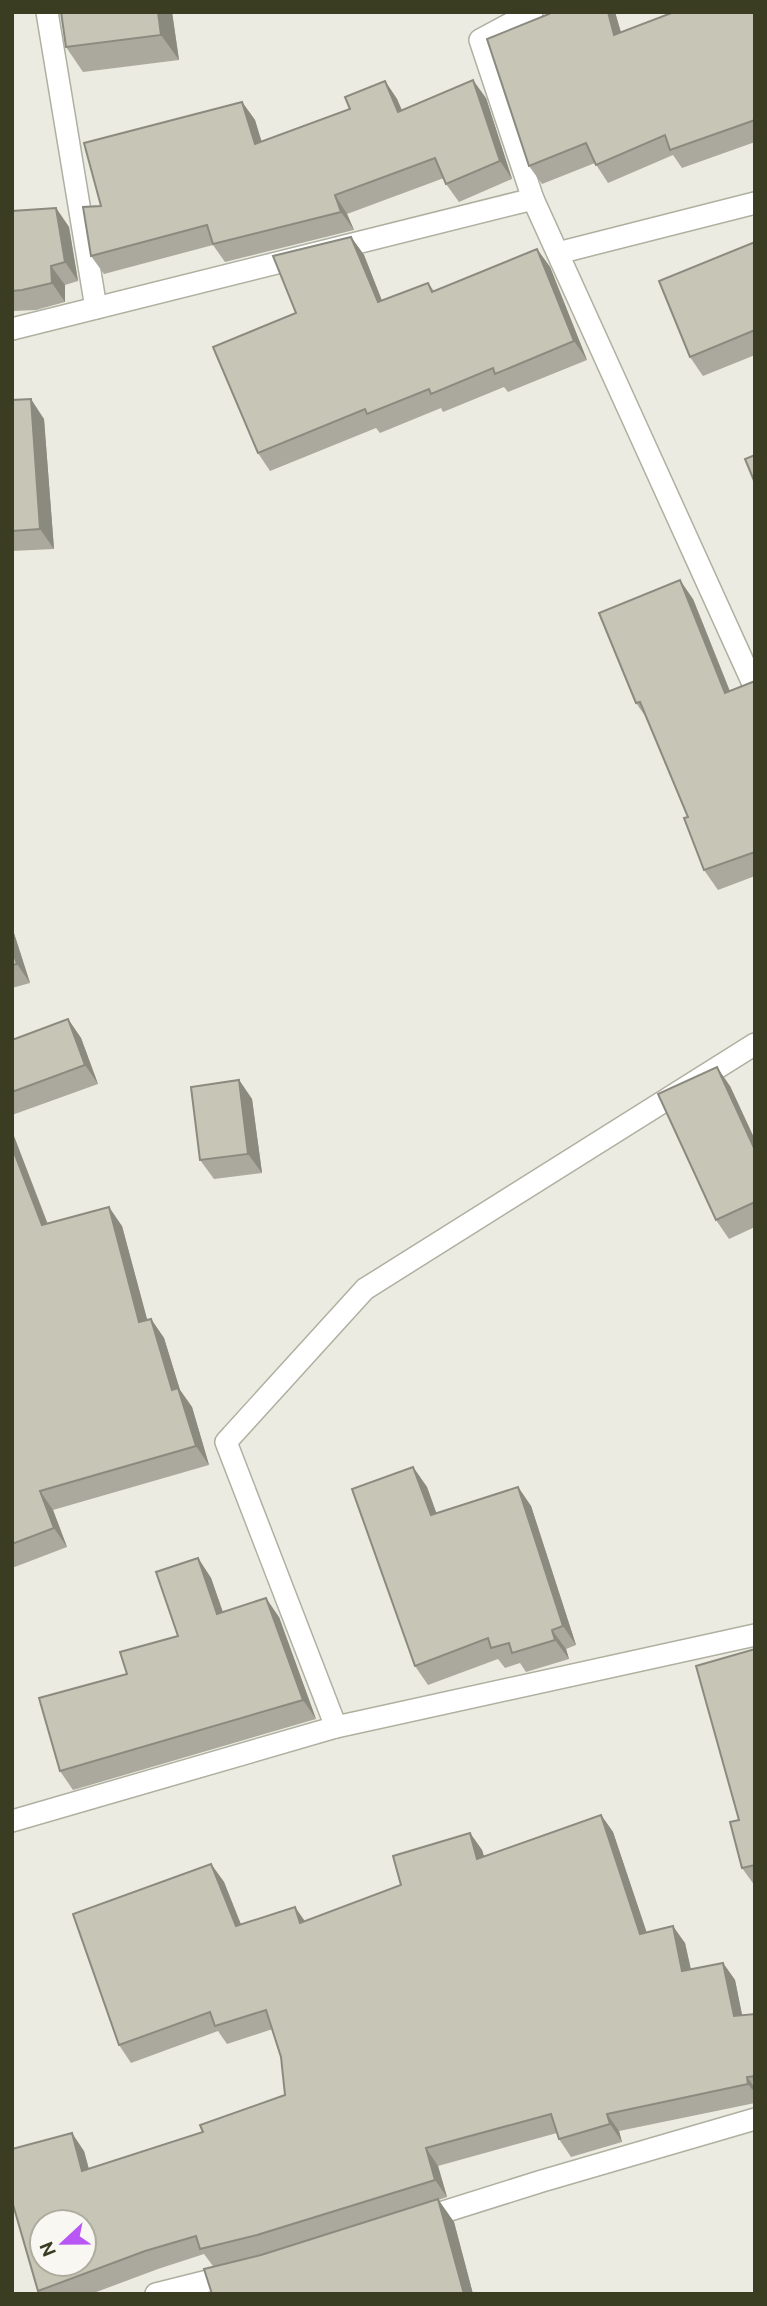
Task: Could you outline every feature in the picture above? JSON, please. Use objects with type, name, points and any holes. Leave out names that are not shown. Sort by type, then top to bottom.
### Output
[{"type":"street","points":[[47,12],[96,308]]},
{"type":"street","points":[[532,12],[480,40],[533,199],[755,688]]},
{"type":"street","points":[[12,329],[533,199]]},
{"type":"street","points":[[558,253],[755,203]]},
{"type":"street","points":[[336,1727],[226,1442],[365,1289],[755,1044]]},
{"type":"street","points":[[12,1821],[336,1727],[755,1635]]},
{"type":"street","points":[[401,2225],[755,2119]]},
{"type":"street","points":[[156,2294],[260,2268]]},
{"type":"building","points":[[61,12],[158,12],[161,35],[66,47]]},
{"type":"building","points":[[548,12],[608,12],[614,35],[674,12],[755,12],[755,120],[670,150],[665,135],[596,165],[586,143],[529,166],[487,39],[549,14]]},
{"type":"building","points":[[473,80],[500,161],[446,184],[435,158],[335,195],[341,212],[213,244],[207,225],[91,256],[83,207],[101,206],[84,143],[242,102],[255,144],[350,109],[345,97],[385,81],[398,112]]},
{"type":"building","points":[[56,208],[65,262],[51,266],[52,283],[12,291],[12,211]]},
{"type":"building","points":[[351,237],[378,302],[428,283],[432,292],[537,249],[574,341],[495,374],[493,368],[431,394],[429,389],[367,414],[365,409],[258,453],[213,347],[296,313],[273,256]]},
{"type":"building","points":[[755,242],[755,330],[690,357],[659,281]]},
{"type":"building","points":[[31,399],[40,529],[12,531],[12,400]]},
{"type":"building","points":[[755,455],[755,483],[745,459]]},
{"type":"building","points":[[680,580],[725,693],[755,681],[755,852],[704,870],[684,818],[688,817],[599,613]]},
{"type":"building","points":[[12,949],[17,964],[12,965]]},
{"type":"building","points":[[68,1019],[85,1065],[12,1092],[12,1040]]},
{"type":"building","points":[[717,1067],[755,1150],[755,1202],[716,1220],[658,1094]]},
{"type":"building","points":[[239,1080],[248,1154],[200,1160],[191,1087]]},
{"type":"building","points":[[12,1147],[42,1225],[109,1207],[139,1322],[151,1319],[172,1390],[178,1388],[196,1446],[40,1491],[54,1528],[12,1544]]},
{"type":"building","points":[[413,1467],[431,1515],[518,1487],[563,1626],[552,1630],[555,1640],[512,1653],[509,1643],[491,1648],[488,1638],[415,1666],[352,1489]]},
{"type":"building","points":[[198,1558],[217,1614],[266,1598],[303,1700],[60,1771],[39,1698],[127,1674],[120,1652],[178,1636],[156,1572]]},
{"type":"building","points":[[755,1649],[755,1865],[742,1868],[730,1822],[739,1820],[696,1666]]},
{"type":"building","points":[[601,1815],[640,1934],[673,1926],[682,1971],[723,1963],[734,2016],[755,2014],[755,2076],[747,2077],[748,2084],[607,2114],[610,2124],[559,2139],[551,2114],[426,2148],[435,2180],[257,2235],[200,2249],[196,2236],[98,2269],[98,2208],[28,2208],[28,2256],[12,2201],[12,2149],[72,2133],[82,2171],[203,2132],[200,2125],[285,2095],[281,2057],[266,2010],[215,2026],[210,2012],[119,2045],[73,1914],[211,1864],[236,1926],[295,1907],[300,1923],[401,1885],[393,1856],[470,1833],[477,1859]]},
{"type":"building","points":[[438,2199],[464,2294],[212,2294],[204,2269],[261,2255]]},
{"type":"building","points":[[34,2278],[73,2278],[38,2291]]}]
